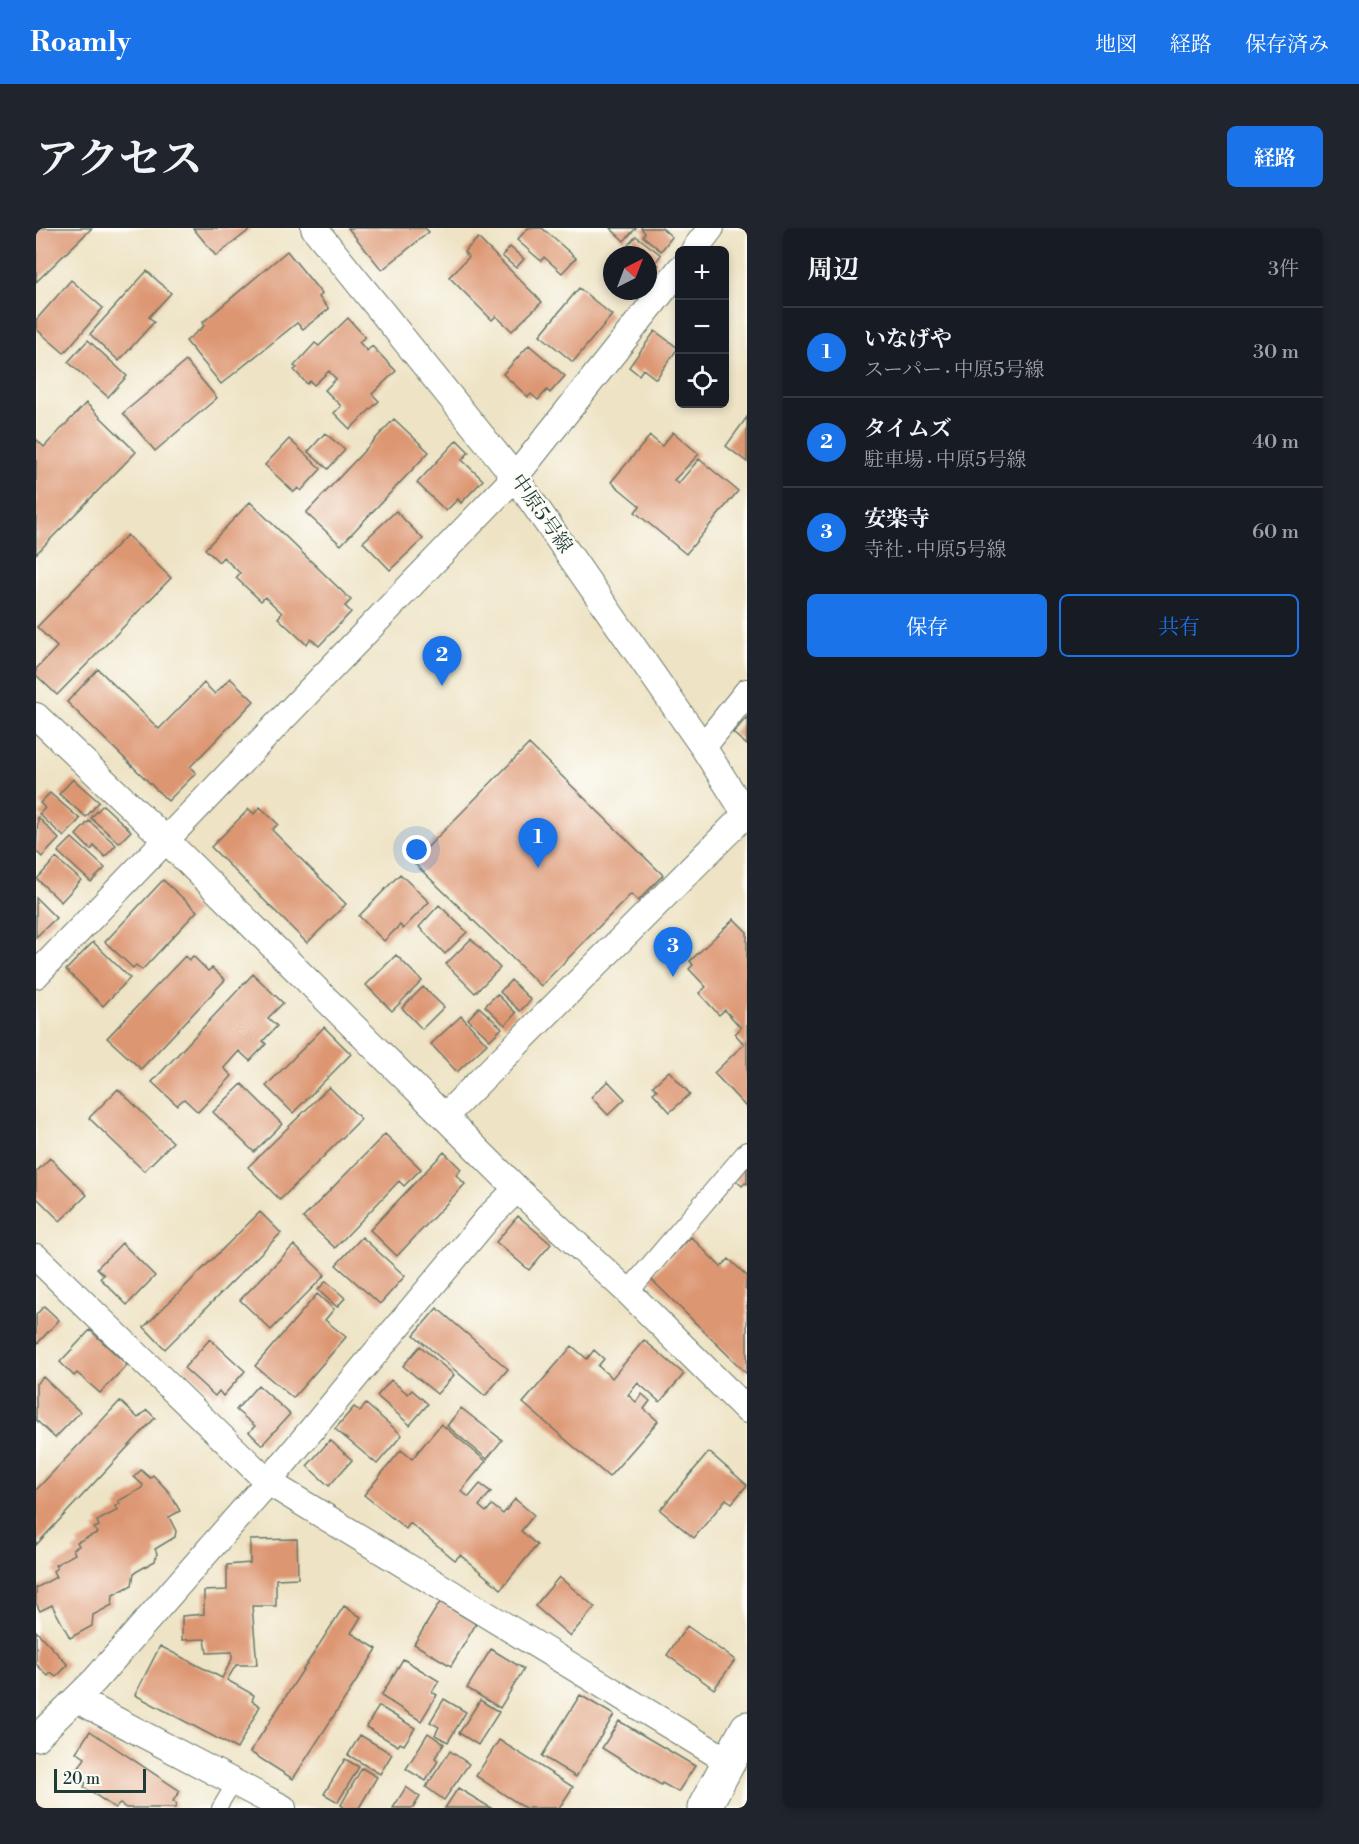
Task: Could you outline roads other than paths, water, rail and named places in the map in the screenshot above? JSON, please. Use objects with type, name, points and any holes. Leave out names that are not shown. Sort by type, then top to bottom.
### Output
[{"type":"street","name":"中原5号線","points":[[314,228],[515,477],[703,747],[746,815]]},
{"type":"street","points":[[696,246],[711,228]]},
{"type":"street","points":[[36,975],[515,477],[675,275]]},
{"type":"street","points":[[703,747],[747,692]]},
{"type":"street","points":[[36,716],[166,840],[517,1188],[628,1292],[747,1410]]},
{"type":"street","points":[[445,1116],[746,815]]},
{"type":"street","points":[[628,1292],[747,1152]]},
{"type":"street","points":[[36,1738],[76,1699],[268,1482],[488,1218],[517,1188]]},
{"type":"street","points":[[36,1257],[268,1482],[728,1761]]},
{"type":"street","points":[[76,1699],[283,1808]]},
{"type":"street","points":[[704,1808],[747,1728]]},
{"type":"lane","points":[[219,1808],[234,1783]]},
{"type":"place","name":"タイムズ","points":[[442,686]]},
{"type":"place","name":"いなげや","points":[[538,868]]},
{"type":"place","name":"安楽寺","points":[[673,977]]}]
